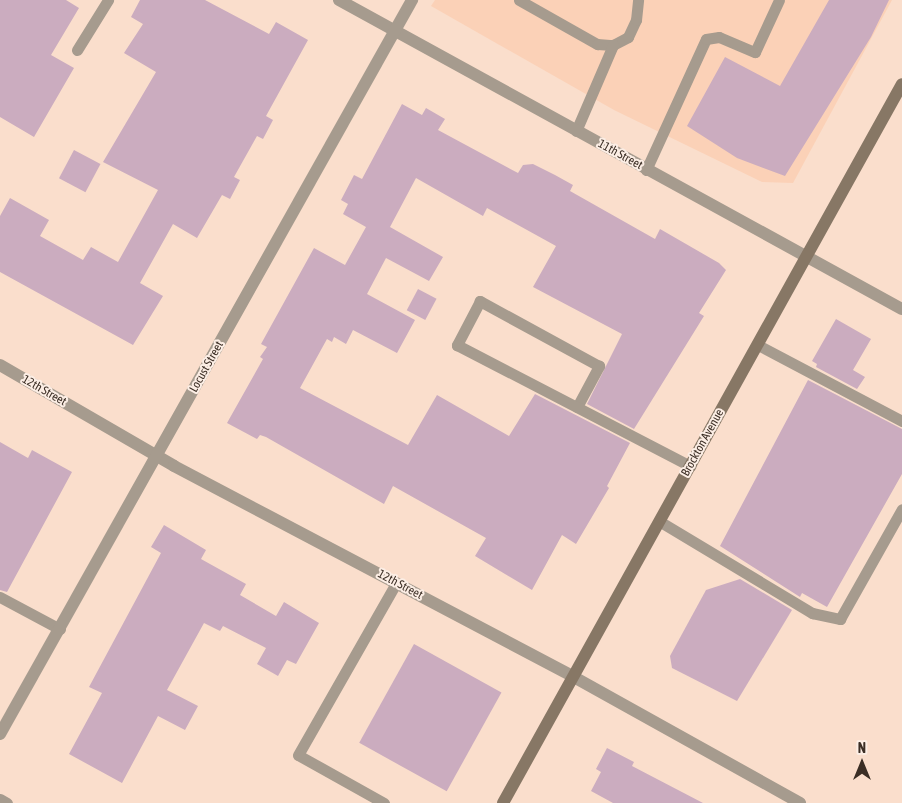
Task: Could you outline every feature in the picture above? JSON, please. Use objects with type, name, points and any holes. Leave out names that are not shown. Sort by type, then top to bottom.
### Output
[{"type":"main road","name":"Brockton Avenue","points":[[503,803],[902,84]]},
{"type":"street","name":"11th Street","points":[[339,0],[394,32],[902,309]]},
{"type":"street","name":"Locust Street","points":[[0,734],[412,0]]},
{"type":"street","name":"12th Street","points":[[0,365],[157,456],[572,676],[800,803]]},
{"type":"lane","points":[[77,50],[108,0]]},
{"type":"lane","points":[[519,0],[597,44],[613,45],[628,37],[636,20],[638,0]]},
{"type":"lane","points":[[646,170],[706,39],[719,38],[755,52],[779,0]]},
{"type":"lane","points":[[576,131],[613,45]]},
{"type":"lane","points":[[577,407],[599,366],[480,301],[457,345],[690,466]]},
{"type":"lane","points":[[758,345],[902,421]]},
{"type":"lane","points":[[659,521],[812,613],[840,619],[902,509]]},
{"type":"lane","points":[[384,803],[298,755],[396,583]]},
{"type":"lane","points":[[0,597],[60,629]]},
{"type":"lane","points":[[0,799],[7,803]]},
{"type":"shaded area","points":[[435,0],[892,0],[793,183],[762,182],[614,110],[431,6]]},
{"type":"building","points":[[0,0],[66,0],[79,8],[51,55],[74,68],[34,137],[0,117]]},
{"type":"building","points":[[140,0],[205,0],[269,34],[276,22],[308,40],[266,116],[273,120],[263,139],[257,136],[234,177],[240,180],[230,199],[222,195],[197,238],[173,224],[140,283],[163,296],[133,345],[0,272],[0,216],[10,198],[49,220],[40,236],[83,260],[91,247],[118,262],[158,190],[103,162],[156,72],[124,53],[143,24],[131,17]]},
{"type":"building","points":[[829,0],[889,0],[871,37],[785,176],[737,158],[687,126],[725,57],[780,86]]},
{"type":"building","points":[[402,104],[422,115],[426,108],[445,119],[438,130],[518,173],[523,165],[533,164],[573,185],[570,191],[655,239],[660,229],[719,263],[726,270],[699,313],[704,316],[634,429],[587,404],[622,334],[533,287],[556,246],[487,208],[483,216],[416,178],[390,227],[443,257],[429,281],[386,258],[367,294],[415,320],[397,353],[353,330],[346,344],[334,337],[332,342],[327,339],[300,388],[408,445],[437,395],[509,436],[535,394],[630,443],[607,486],[609,488],[576,544],[562,535],[532,590],[475,556],[486,538],[393,486],[384,504],[266,437],[260,435],[257,439],[227,423],[263,359],[260,357],[267,347],[261,344],[314,248],[345,265],[366,227],[343,214],[348,204],[341,200],[354,175],[362,179]]},
{"type":"building","points":[[74,150],[100,164],[85,192],[59,178]]},
{"type":"building","points":[[418,289],[437,299],[425,320],[407,310]]},
{"type":"building","points":[[836,319],[871,339],[853,370],[865,377],[857,389],[816,367],[817,364],[812,361]]},
{"type":"building","points":[[808,380],[902,429],[902,474],[827,607],[802,593],[800,597],[720,546]]},
{"type":"building","points":[[0,442],[28,458],[32,450],[72,472],[7,592],[0,590]]},
{"type":"building","points":[[164,525],[206,550],[201,559],[246,584],[240,595],[276,616],[284,602],[319,623],[296,664],[287,660],[278,676],[257,664],[266,648],[223,626],[220,631],[204,623],[167,690],[198,706],[185,730],[158,716],[122,783],[69,754],[102,693],[89,687],[161,553],[151,547]]},
{"type":"building","points":[[740,579],[792,610],[737,701],[672,668],[670,656],[706,590]]},
{"type":"building","points":[[414,644],[501,692],[447,791],[359,743]]},
{"type":"building","points":[[607,748],[634,762],[632,766],[703,803],[613,803],[591,791],[601,772],[596,769]]}]
